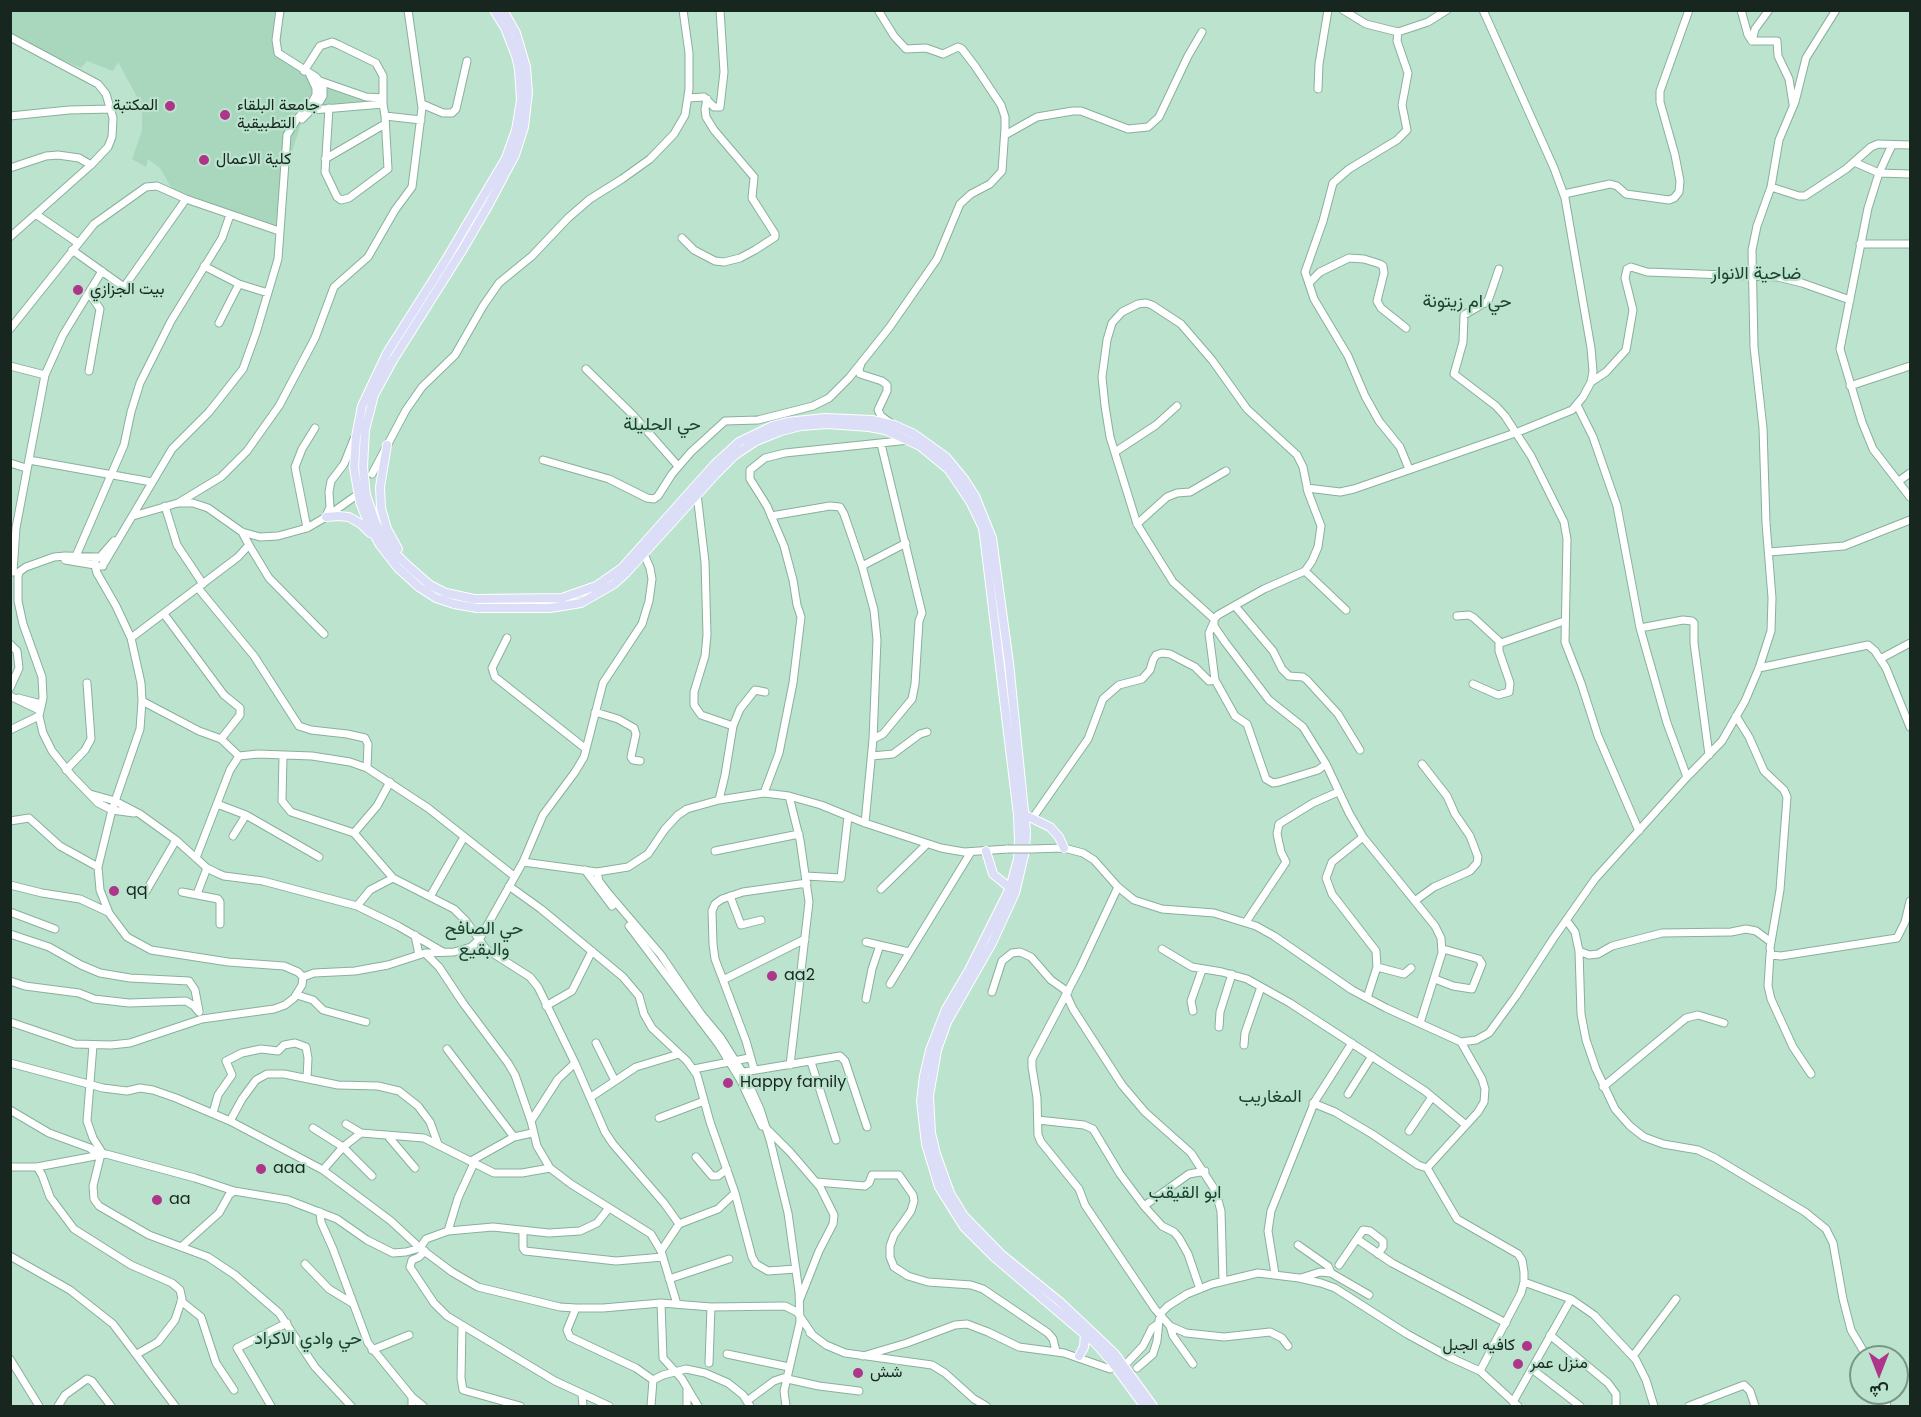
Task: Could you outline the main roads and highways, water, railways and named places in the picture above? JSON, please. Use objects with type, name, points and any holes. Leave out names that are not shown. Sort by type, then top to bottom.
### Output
[{"type":"main road","points":[[380,545],[360,502],[354,468],[356,437],[362,406],[374,376],[414,308],[448,265],[506,158],[513,142],[519,117],[521,85],[516,56],[505,28],[494,10]]},
{"type":"main road","points":[[502,10],[516,33],[526,67],[528,93],[524,127],[512,161],[381,380],[365,430],[363,467],[368,505],[382,535],[406,565],[430,585],[446,593],[474,599],[569,606],[590,600],[614,584],[735,455],[756,441],[781,431],[801,426],[827,424],[885,430],[930,452],[949,470],[963,489],[982,528],[991,580],[1019,841],[1010,888],[969,970],[946,1009],[933,1041],[922,1086],[922,1114],[926,1144],[939,1187],[964,1227],[999,1261],[1096,1344],[1144,1407]]},
{"type":"main road","points":[[326,517],[338,512],[357,521],[398,568],[428,594],[444,601],[477,608],[524,604],[572,596],[607,579],[628,562],[714,465],[739,442],[761,430],[788,422],[825,418],[873,420],[894,425],[914,434],[946,457],[970,488],[989,529],[1032,819],[1026,835],[1022,872],[1015,893],[992,943],[947,1022],[937,1050],[929,1096],[931,1133],[938,1163],[947,1186],[964,1216],[1002,1255],[1060,1302],[1115,1354],[1153,1407]]},
{"type":"main road","points":[[387,445],[380,487],[381,512],[406,565]]},
{"type":"main road","points":[[1026,835],[1032,819]]},
{"type":"main road","points":[[1032,819],[1054,831],[1064,848]]},
{"type":"main road","points":[[986,851],[990,870],[1010,888]]},
{"type":"main road","points":[[1000,879],[1014,873]]},
{"type":"main road","points":[[1079,1356],[1084,1347],[1084,1334]]},
{"type":"main road","points":[[1084,1347],[1096,1344]]},
{"type":"place","name":"المكتبة","points":[[170,106]]},
{"type":"place","name":"جامعة البلقاء التطبيقية","points":[[225,115]]},
{"type":"place","name":"كلية الاعمال","points":[[204,160]]},
{"type":"place","name":"بيت الجزازي","points":[[78,290]]},
{"type":"place","name":"qq","points":[[114,891]]},
{"type":"place","name":"aa2","points":[[772,976]]},
{"type":"place","name":"Happy family","points":[[728,1083]]},
{"type":"place","name":"aaa","points":[[261,1169]]},
{"type":"place","name":"aa","points":[[157,1200]]},
{"type":"place","name":"كافيه الجبل","points":[[1527,1346]]},
{"type":"place","name":"منزل عمر","points":[[1518,1364]]},
{"type":"place","name":"شش","points":[[858,1373]]},
{"type":"district","name":"ضاحية الانوار","points":[[1756,274]]},
{"type":"district","name":"حي ام زيتونة","points":[[1467,302]]},
{"type":"district","name":"حي الحليلة","points":[[662,425]]},
{"type":"district","name":"حي الصافح والبقيع","points":[[484,939]]},
{"type":"district","name":"المغاريب","points":[[1270,1097]]},
{"type":"district","name":"ابو القيقب","points":[[1185,1193]]},
{"type":"district","name":"حي وادي الاكراد","points":[[308,1339]]}]
